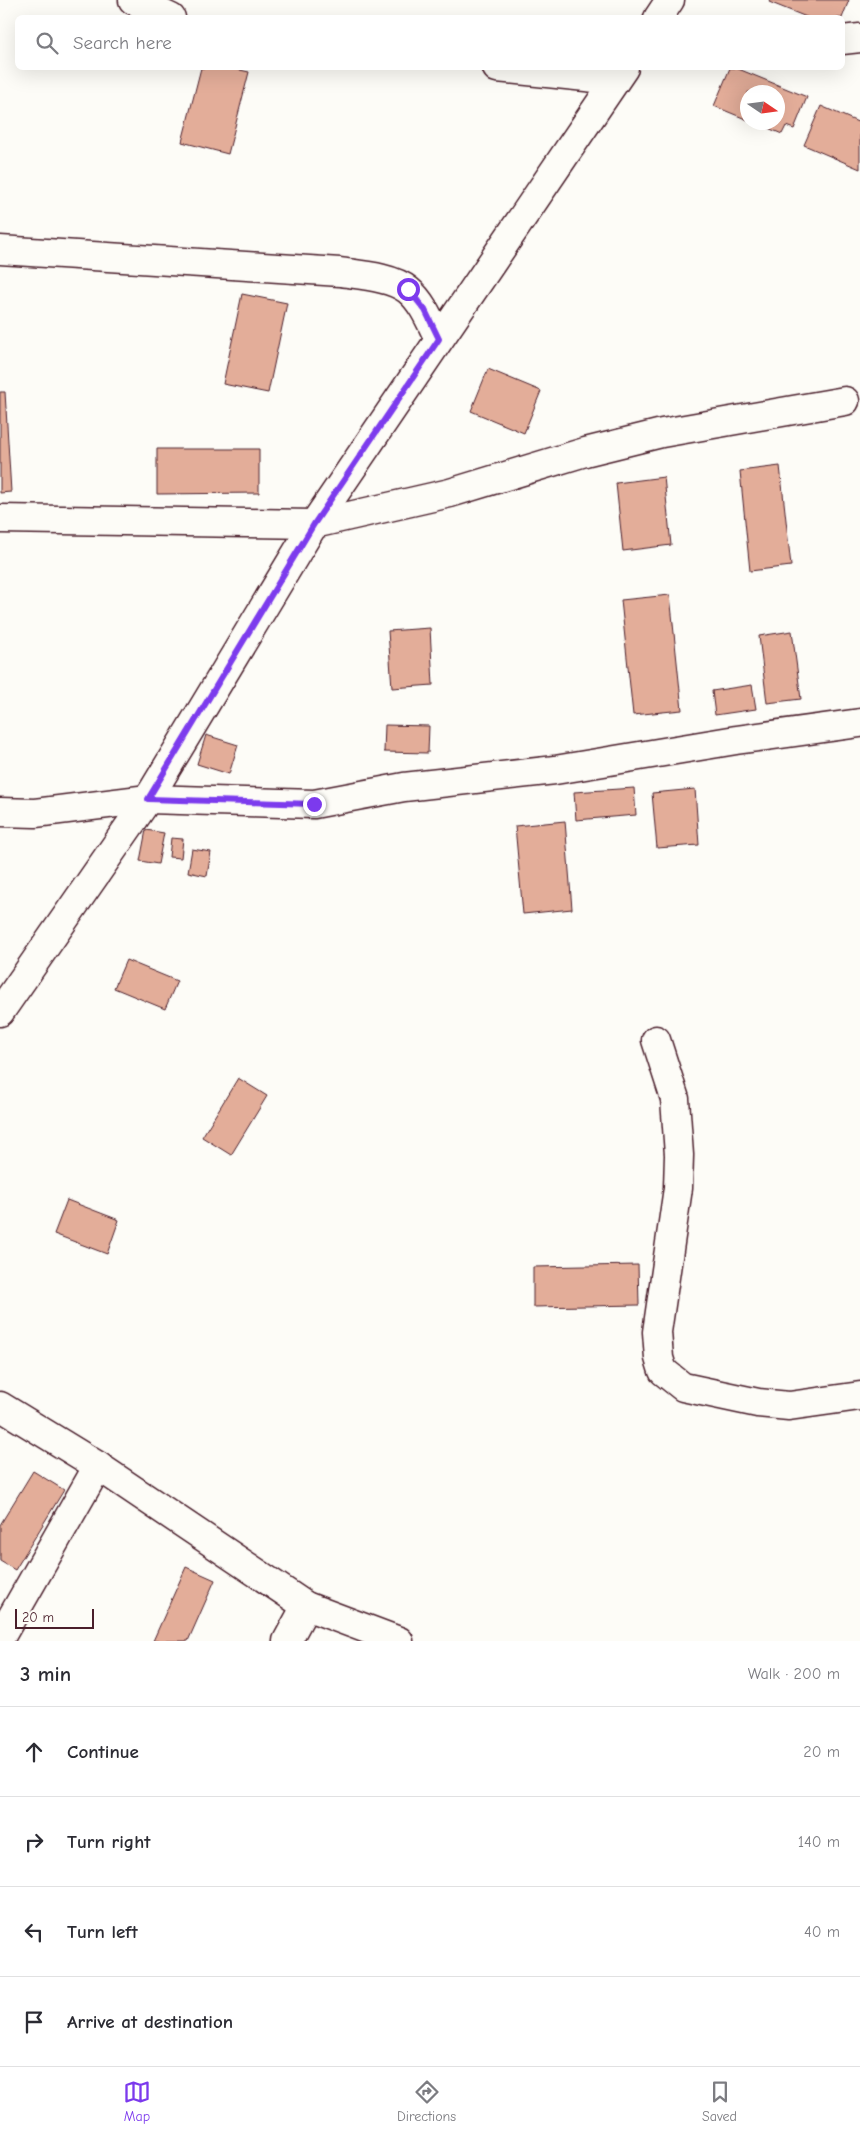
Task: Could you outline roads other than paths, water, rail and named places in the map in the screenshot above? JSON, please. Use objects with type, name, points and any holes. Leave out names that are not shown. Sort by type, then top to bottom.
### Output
[{"type":"street","points":[[133,0],[165,15]]},
{"type":"street","points":[[660,15],[670,0]]},
{"type":"street","points":[[845,40],[860,38]]},
{"type":"street","points":[[538,70],[619,74]]},
{"type":"street","points":[[0,1012],[148,799],[314,524],[619,74]]},
{"type":"street","points":[[0,250],[331,272],[381,278],[408,289],[425,310],[439,339]]},
{"type":"street","points":[[0,518],[314,524],[450,493],[585,452],[662,433],[845,401]]},
{"type":"street","points":[[0,812],[36,813],[148,799],[314,804],[404,787],[555,770],[736,740],[860,724]]},
{"type":"street","points":[[656,1040],[676,1099],[679,1155],[678,1188],[657,1332],[659,1358],[663,1370],[683,1387],[758,1403],[789,1406],[860,1396]]},
{"type":"street","points":[[0,1406],[98,1466],[306,1606],[399,1641]]},
{"type":"street","points":[[0,1638],[98,1466]]},
{"type":"street","points":[[287,1641],[306,1606]]}]
